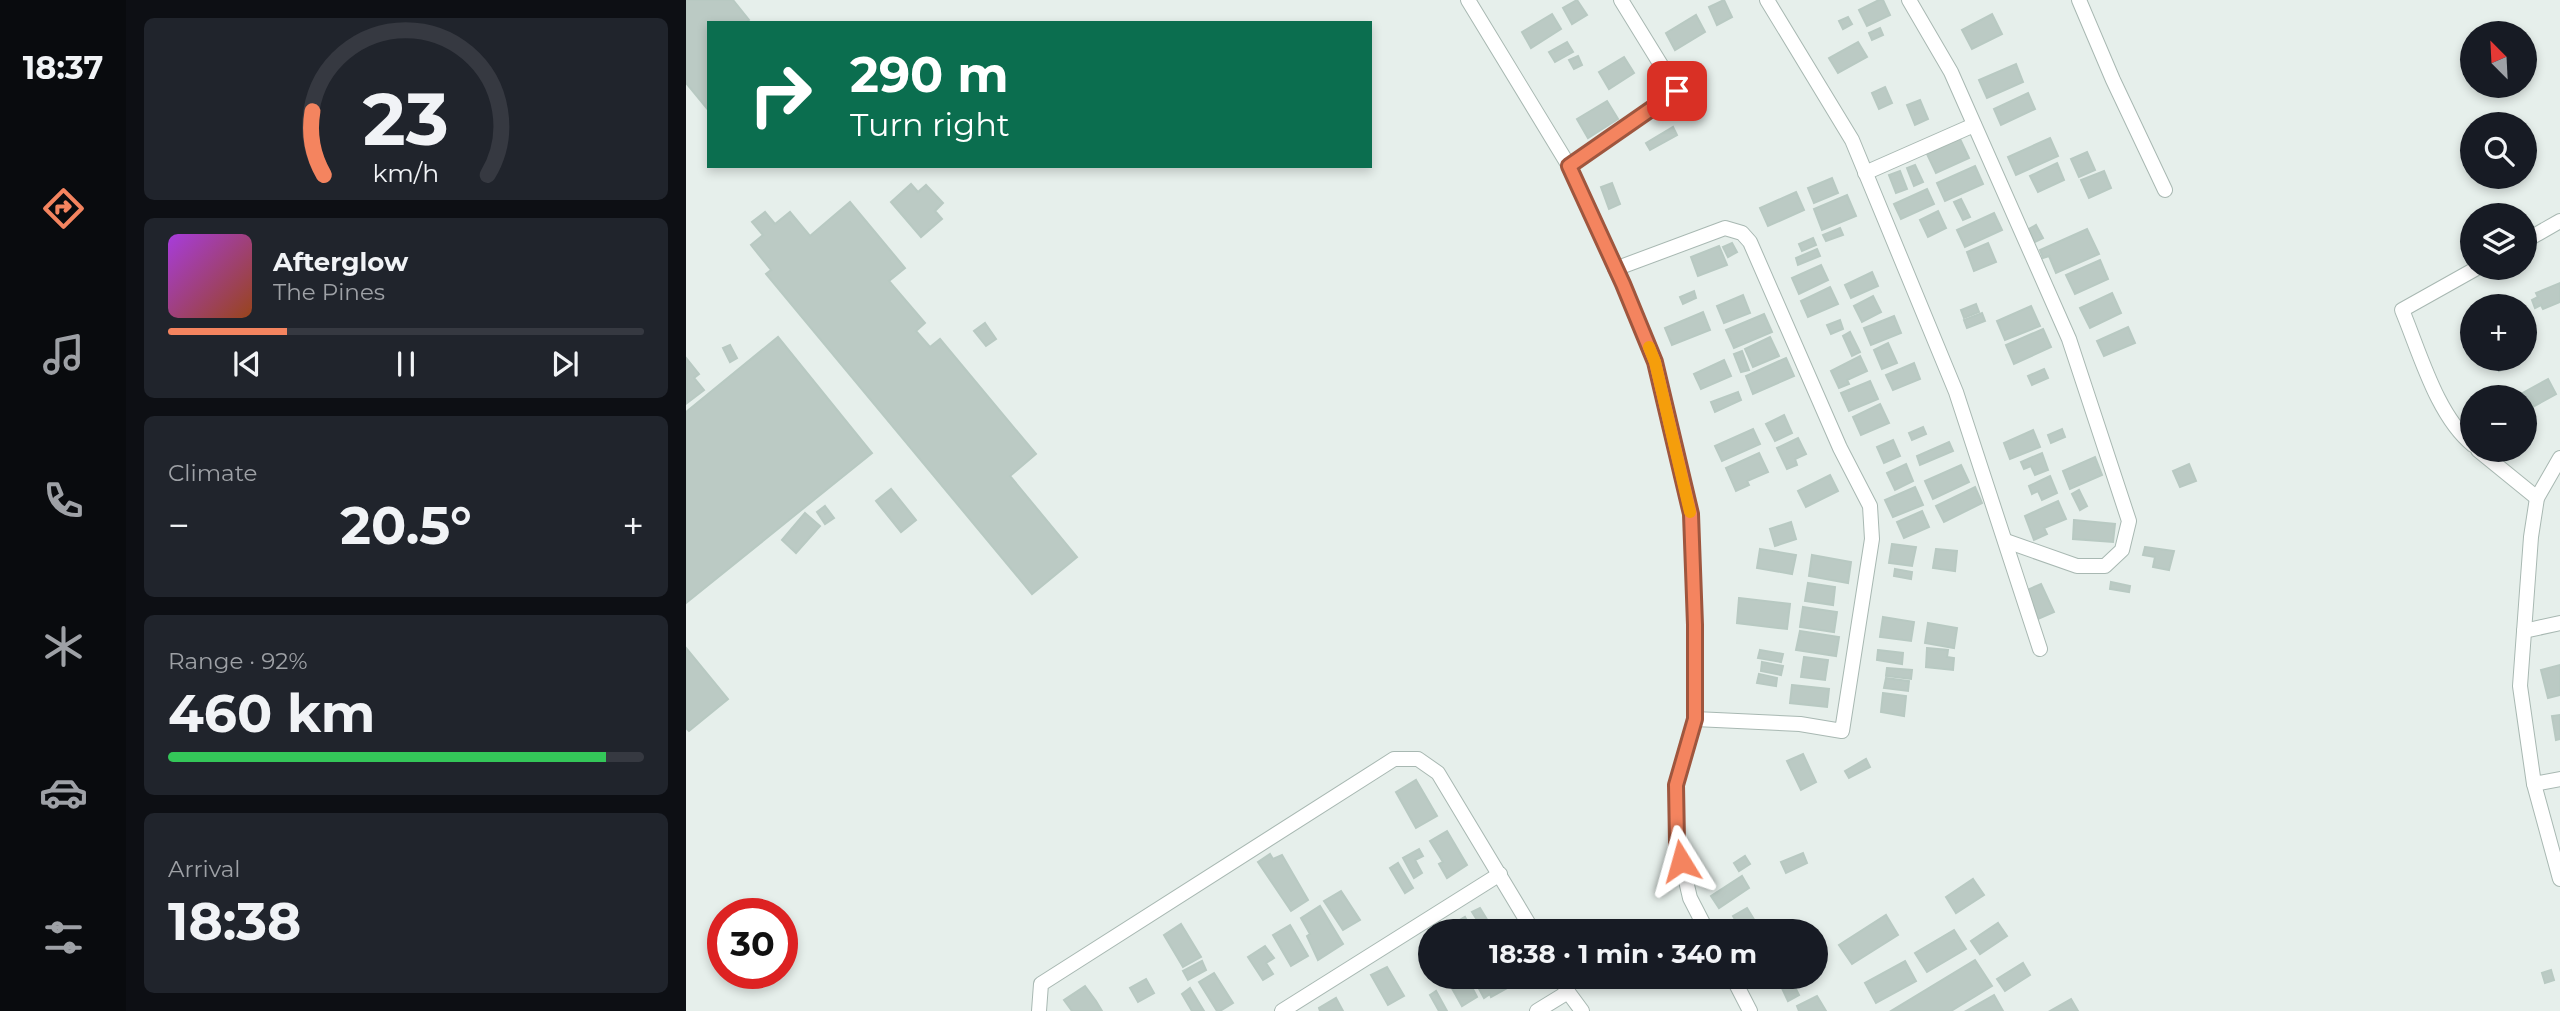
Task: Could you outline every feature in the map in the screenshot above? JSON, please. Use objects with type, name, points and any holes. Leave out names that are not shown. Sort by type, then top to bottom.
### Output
[{"type":"street","points":[[1468,0],[1569,166],[1655,362],[1691,514],[1695,719],[1676,785],[1677,842],[1690,898],[1701,919]]},
{"type":"street","points":[[1569,166],[1677,91],[1621,0]]},
{"type":"street","points":[[1767,0],[1852,141],[1956,392],[2040,649]]},
{"type":"street","points":[[1909,0],[1951,72],[2069,339],[2129,521],[2122,550],[2105,566],[2077,566],[2006,541]]},
{"type":"street","points":[[2079,0],[2165,190]]},
{"type":"street","points":[[1865,173],[1974,125]]},
{"type":"street","points":[[2537,234],[2560,221]]},
{"type":"street","points":[[1615,269],[1725,228],[1742,233],[1750,242],[1840,448],[1870,506],[1872,539],[1842,731],[1800,724],[1695,719]]},
{"type":"street","points":[[2460,278],[2402,310],[2443,408],[2460,432]]},
{"type":"street","points":[[2560,458],[2537,498],[2530,537],[2519,686],[2534,784],[2560,879]]},
{"type":"street","points":[[2493,462],[2537,498]]},
{"type":"street","points":[[2524,631],[2560,623]]},
{"type":"street","points":[[1039,1011],[1041,984],[1394,760],[1418,759],[1438,773],[1526,919]]},
{"type":"street","points":[[2534,784],[2560,779]]},
{"type":"street","points":[[1282,1011],[1500,874]]},
{"type":"street","points":[[1566,989],[1583,1011]]},
{"type":"street","points":[[1739,989],[1750,1011]]},
{"type":"street","points":[[1537,1011],[1568,992]]},
{"type":"building","points":[[686,0],[733,0],[748,21],[707,21],[707,109],[686,83]]},
{"type":"building","points":[[1577,0],[1587,15],[1572,24],[1563,8]]},
{"type":"building","points":[[1724,0],[1732,17],[1717,25],[1709,7]]},
{"type":"building","points":[[1883,0],[1890,15],[1867,26],[1859,10]]},
{"type":"building","points":[[1552,14],[1561,29],[1531,48],[1522,32]]},
{"type":"building","points":[[1992,14],[2002,34],[1972,49],[1962,30]]},
{"type":"building","points":[[1696,15],[1705,32],[1675,50],[1666,33]]},
{"type":"building","points":[[1848,17],[1852,24],[1843,29],[1839,21]]},
{"type":"building","points":[[1880,28],[1883,35],[1872,40],[1869,33]]},
{"type":"building","points":[[1567,42],[1573,52],[1555,62],[1549,52]]},
{"type":"building","points":[[1858,42],[1867,57],[1838,73],[1829,58]]},
{"type":"building","points":[[1578,56],[1582,65],[1574,69],[1569,60]]},
{"type":"building","points":[[1624,57],[1634,73],[1609,89],[1599,72]]},
{"type":"building","points":[[2016,64],[2023,82],[1987,98],[1979,80]]},
{"type":"building","points":[[1885,87],[1892,103],[1879,109],[1872,93]]},
{"type":"building","points":[[2028,93],[2035,109],[2001,125],[1994,109]]},
{"type":"building","points":[[1920,100],[1928,119],[1915,125],[1907,105]]},
{"type":"building","points":[[1607,101],[1618,119],[1588,138],[1577,119]]},
{"type":"building","points":[[1673,127],[1677,135],[1650,150],[1646,143]]},
{"type":"building","points":[[2050,138],[2058,156],[2016,175],[2008,157]]},
{"type":"building","points":[[1960,139],[1969,158],[1936,173],[1927,154]]},
{"type":"building","points":[[2087,152],[2095,170],[2079,177],[2071,159]]},
{"type":"building","points":[[2057,163],[2064,180],[2038,192],[2030,176]]},
{"type":"building","points":[[1915,165],[1923,182],[1914,186],[1907,168]]},
{"type":"building","points":[[1975,166],[1983,184],[1945,201],[1937,183]]},
{"type":"building","points":[[1900,171],[1907,189],[1896,193],[1889,175]]},
{"type":"building","points":[[2104,171],[2111,188],[2089,198],[2081,180]]},
{"type":"building","points":[[1832,178],[1838,193],[1814,203],[1808,188]]},
{"type":"building","points":[[1612,183],[1620,204],[1609,209],[1601,187]]},
{"type":"building","points":[[911,184],[918,192],[926,185],[943,203],[935,211],[942,219],[921,237],[891,202]]},
{"type":"building","points":[[1927,189],[1934,204],[1901,219],[1894,204]]},
{"type":"building","points":[[1796,192],[1804,210],[1768,226],[1760,208]]},
{"type":"building","points":[[1847,195],[1856,216],[1822,230],[1814,209]]},
{"type":"building","points":[[1961,199],[1970,217],[1963,220],[1954,202]]},
{"type":"building","points":[[850,202],[905,268],[889,281],[925,323],[916,331],[930,347],[940,339],[1036,454],[1010,476],[1077,557],[1032,594],[766,274],[771,270],[751,245],[763,235],[752,222],[765,212],[775,224],[790,212],[810,236]]},
{"type":"building","points":[[1938,211],[1946,228],[1928,237],[1920,220]]},
{"type":"building","points":[[1994,213],[2002,230],[1965,247],[1957,230]]},
{"type":"building","points":[[2036,225],[2043,238],[2035,242],[2029,229]]},
{"type":"building","points":[[1840,228],[1843,235],[1826,241],[1823,235]]},
{"type":"building","points":[[2087,229],[2099,254],[2056,273],[2049,256],[2043,258],[2040,250]]},
{"type":"building","points":[[1813,238],[1816,245],[1802,251],[1799,244]]},
{"type":"building","points":[[1732,243],[1737,252],[1728,257],[1723,247]]},
{"type":"building","points":[[1988,243],[1996,262],[1974,271],[1967,252]]},
{"type":"building","points":[[1719,246],[1727,265],[1698,276],[1691,257]]},
{"type":"building","points":[[1817,249],[1820,256],[1798,265],[1796,258]]},
{"type":"building","points":[[2100,260],[2108,279],[2075,294],[2066,275]]},
{"type":"building","points":[[1821,265],[1828,280],[1799,294],[1792,278]]},
{"type":"building","points":[[1872,272],[1878,286],[1851,298],[1845,285]]},
{"type":"building","points":[[2560,283],[2560,302],[2543,309],[2541,305],[2537,307],[2536,293]]},
{"type":"building","points":[[1830,287],[1838,304],[1808,317],[1801,301]]},
{"type":"building","points":[[1694,291],[1696,298],[1683,304],[1680,297]]},
{"type":"building","points":[[2112,293],[2121,313],[2090,328],[2080,308]]},
{"type":"building","points":[[1743,295],[1750,313],[1724,323],[1717,306]]},
{"type":"building","points":[[1873,296],[1881,312],[1862,322],[1854,306]]},
{"type":"building","points":[[1976,304],[1979,312],[1964,318],[1961,310]]},
{"type":"building","points":[[2031,306],[2040,326],[2005,340],[1997,321]]},
{"type":"building","points":[[1703,312],[1710,330],[1672,345],[1665,328]]},
{"type":"building","points":[[1982,313],[1985,321],[1967,328],[1964,320]]},
{"type":"building","points":[[1764,314],[1772,332],[1734,348],[1726,330]]},
{"type":"building","points":[[1894,316],[1901,333],[1871,345],[1864,328]]},
{"type":"building","points":[[1840,320],[1843,329],[1831,334],[1827,325]]},
{"type":"building","points":[[985,323],[996,339],[986,346],[974,331]]},
{"type":"building","points":[[2128,327],[2135,343],[2104,356],[2097,341]]},
{"type":"building","points":[[2043,329],[2051,347],[2014,364],[2006,345]]},
{"type":"building","points":[[1850,332],[1860,352],[1852,356],[1843,336]]},
{"type":"building","points":[[778,337],[872,453],[686,603],[686,412]]},
{"type":"building","points":[[1770,337],[1779,356],[1753,367],[1745,349]]},
{"type":"building","points":[[1888,343],[1897,363],[1882,369],[1874,350]]},
{"type":"building","points":[[730,345],[737,358],[730,362],[723,348]]},
{"type":"building","points":[[1742,351],[1749,370],[1741,372],[1734,354]]},
{"type":"building","points":[[1860,356],[1867,371],[1847,380],[1849,384],[1839,388],[1831,371]]},
{"type":"building","points":[[686,358],[699,374],[694,378],[704,390],[687,403]]},
{"type":"building","points":[[1786,358],[1794,376],[1753,394],[1746,376]]},
{"type":"building","points":[[1724,360],[1731,376],[1701,389],[1694,374]]},
{"type":"building","points":[[1914,363],[1920,379],[1893,390],[1886,375]]},
{"type":"building","points":[[2044,369],[2048,378],[2032,385],[2028,376]]},
{"type":"building","points":[[2548,379],[2556,394],[2537,405],[2537,385]]},
{"type":"building","points":[[1870,381],[1878,399],[1849,411],[1841,393]]},
{"type":"building","points":[[1738,392],[1741,400],[1715,412],[1711,402]]},
{"type":"building","points":[[1880,404],[1889,423],[1861,435],[1853,417]]},
{"type":"building","points":[[1784,415],[1792,433],[1775,441],[1766,424]]},
{"type":"building","points":[[1923,427],[1926,434],[1912,440],[1909,433]]},
{"type":"building","points":[[1753,429],[1760,444],[1722,461],[1715,446]]},
{"type":"building","points":[[2062,429],[2065,437],[2051,443],[2048,435]]},
{"type":"building","points":[[2033,430],[2040,447],[2010,459],[2004,443]]},
{"type":"building","points":[[1798,438],[1806,454],[1795,459],[1797,465],[1787,469],[1777,448]]},
{"type":"building","points":[[1893,440],[1900,456],[1884,463],[1877,447]]},
{"type":"building","points":[[1949,442],[1953,451],[1920,465],[1917,456]]},
{"type":"building","points":[[1759,453],[1768,472],[1747,481],[1749,485],[1736,491],[1726,468]]},
{"type":"building","points":[[2042,453],[2048,470],[2035,475],[2031,466],[2024,469],[2021,462]]},
{"type":"building","points":[[2095,457],[2102,475],[2070,489],[2063,471]]},
{"type":"building","points":[[1906,464],[1913,481],[1895,490],[1887,473]]},
{"type":"building","points":[[2189,464],[2196,481],[2180,487],[2173,471]]},
{"type":"building","points":[[1961,465],[1969,482],[1933,499],[1925,481]]},
{"type":"building","points":[[1830,475],[1838,491],[1806,507],[1798,491]]},
{"type":"building","points":[[2050,476],[2057,493],[2042,500],[2038,491],[2032,494],[2029,486]]},
{"type":"building","points":[[1915,487],[1923,505],[1893,517],[1885,500]]},
{"type":"building","points":[[1975,487],[1982,503],[1944,522],[1936,506]]},
{"type":"building","points":[[891,489],[916,520],[901,532],[876,501]]},
{"type":"building","points":[[2079,490],[2087,506],[2080,510],[2072,494]]},
{"type":"building","points":[[2058,501],[2066,519],[2044,528],[2047,534],[2034,540],[2025,516]]},
{"type":"building","points":[[825,506],[834,518],[825,524],[817,512]]},
{"type":"building","points":[[1922,511],[1929,527],[1904,538],[1897,522]]},
{"type":"building","points":[[805,513],[820,526],[796,553],[782,540]]},
{"type":"building","points":[[2074,520],[2115,524],[2113,542],[2073,539]]},
{"type":"building","points":[[1791,522],[1796,539],[1775,546],[1770,529]]},
{"type":"building","points":[[1892,544],[1916,547],[1912,566],[1889,563]]},
{"type":"building","points":[[2145,547],[2174,551],[2169,570],[2153,567],[2155,557],[2143,555]]},
{"type":"building","points":[[1760,549],[1796,555],[1792,574],[1757,568]]},
{"type":"building","points":[[1936,549],[1957,551],[1955,571],[1933,568]]},
{"type":"building","points":[[1812,555],[1851,562],[1848,583],[1809,576]]},
{"type":"building","points":[[1895,569],[1912,572],[1911,579],[1894,576]]},
{"type":"building","points":[[2111,582],[2130,586],[2129,592],[2110,589]]},
{"type":"building","points":[[1808,583],[1835,587],[1833,605],[1805,601]]},
{"type":"building","points":[[2041,584],[2054,612],[2038,619],[2025,591]]},
{"type":"building","points":[[1739,598],[1790,604],[1787,629],[1737,623]]},
{"type":"building","points":[[1803,607],[1837,612],[1834,632],[1800,627]]},
{"type":"building","points":[[1883,617],[1914,622],[1911,641],[1880,637]]},
{"type":"building","points":[[1928,623],[1957,628],[1954,648],[1925,643]]},
{"type":"building","points":[[1800,631],[1839,637],[1836,656],[1796,650]]},
{"type":"building","points":[[686,648],[728,699],[689,731],[686,728]]},
{"type":"building","points":[[1927,648],[1948,650],[1947,657],[1954,658],[1953,670],[1926,667]]},
{"type":"building","points":[[1760,650],[1783,654],[1781,662],[1758,658]]},
{"type":"building","points":[[1878,650],[1903,653],[1902,664],[1877,660]]},
{"type":"building","points":[[1804,657],[1828,660],[1825,680],[1801,677]]},
{"type":"building","points":[[1762,662],[1783,666],[1781,675],[1761,671]]},
{"type":"building","points":[[2560,665],[2560,695],[2548,698],[2541,670]]},
{"type":"building","points":[[1887,668],[1912,670],[1911,679],[1886,676]]},
{"type":"building","points":[[1759,674],[1777,678],[1776,686],[1757,683]]},
{"type":"building","points":[[1886,678],[1909,681],[1908,691],[1884,688]]},
{"type":"building","points":[[1792,685],[1829,689],[1827,707],[1790,703]]},
{"type":"building","points":[[1883,693],[1906,696],[1904,716],[1881,712]]},
{"type":"building","points":[[2560,715],[2560,739],[2556,740],[2552,716]]},
{"type":"building","points":[[1803,754],[1816,782],[1801,790],[1787,761]]},
{"type":"building","points":[[1866,759],[1870,767],[1849,778],[1845,771]]},
{"type":"building","points":[[1416,780],[1437,816],[1416,828],[1396,792]]},
{"type":"building","points":[[1447,831],[1467,865],[1447,878],[1439,864],[1443,862],[1430,841]]},
{"type":"building","points":[[1419,849],[1423,856],[1415,860],[1422,873],[1414,878],[1403,858]]},
{"type":"building","points":[[1803,853],[1807,863],[1786,873],[1781,862]]},
{"type":"building","points":[[1270,854],[1273,859],[1282,855],[1308,900],[1291,911],[1258,862]]},
{"type":"building","points":[[1745,856],[1750,864],[1739,871],[1734,863]]},
{"type":"building","points":[[1398,863],[1413,888],[1405,893],[1390,868]]},
{"type":"building","points":[[1742,876],[1749,888],[1719,908],[1711,896]]},
{"type":"building","points":[[1973,879],[1984,895],[1956,913],[1946,897]]},
{"type":"building","points":[[1341,891],[1360,920],[1343,930],[1324,901]]},
{"type":"building","points":[[1320,906],[1343,944],[1318,960],[1307,936],[1310,934],[1301,918]]},
{"type":"building","points":[[1480,908],[1487,919],[1476,919],[1472,912]]},
{"type":"building","points":[[1747,908],[1754,919],[1735,919],[1733,916]]},
{"type":"building","points":[[1886,915],[1898,935],[1852,964],[1839,945]]},
{"type":"building","points":[[1998,923],[2007,936],[1980,954],[1971,941]]},
{"type":"building","points":[[1181,924],[1201,957],[1183,967],[1164,935]]},
{"type":"building","points":[[1290,925],[1308,956],[1291,966],[1273,935]]},
{"type":"building","points":[[1954,930],[1966,949],[1927,972],[1915,953]]},
{"type":"building","points":[[1265,946],[1274,958],[1266,963],[1273,974],[1263,980],[1248,957]]},
{"type":"building","points":[[1975,960],[1992,986],[1951,1011],[1891,1011]]},
{"type":"building","points":[[1202,961],[1206,970],[1188,980],[1183,971]]},
{"type":"building","points":[[1905,961],[1916,981],[1876,1003],[1865,983]]},
{"type":"building","points":[[2023,963],[2030,975],[2005,991],[1997,979]]},
{"type":"building","points":[[1387,967],[1404,996],[1388,1005],[1371,975]]},
{"type":"building","points":[[2551,970],[2554,980],[2545,983],[2542,973]]},
{"type":"building","points":[[1214,973],[1233,1003],[1220,1011],[1217,1011],[1199,982]]},
{"type":"building","points":[[1146,979],[1154,993],[1138,1002],[1130,988]]},
{"type":"building","points":[[1085,986],[1102,1011],[1072,1011],[1064,1000]]},
{"type":"building","points":[[1190,988],[1204,1011],[1192,1011],[1182,994]]},
{"type":"building","points":[[1452,989],[1473,989],[1477,997],[1462,1006]]},
{"type":"building","points":[[1479,989],[1505,989],[1491,997],[1490,994],[1484,998]]},
{"type":"building","points":[[1782,989],[1796,989],[1799,995],[1788,1001]]},
{"type":"building","points":[[1436,991],[1447,1011],[1439,1011],[1430,995]]},
{"type":"building","points":[[1994,995],[2003,1011],[1966,1011]]},
{"type":"building","points":[[1817,996],[1826,1011],[1799,1011],[1797,1006]]},
{"type":"building","points":[[1336,998],[1343,1011],[1320,1011],[1319,1008]]},
{"type":"building","points":[[2071,999],[2078,1011],[2050,1011]]},
{"type":"slow traffic","points":[[1649,347],[1655,362],[1690,512]]},
{"type":"route","points":[[1677,91],[1569,166],[1655,362],[1691,514],[1695,719],[1676,785],[1677,842],[1681,861]]}]
